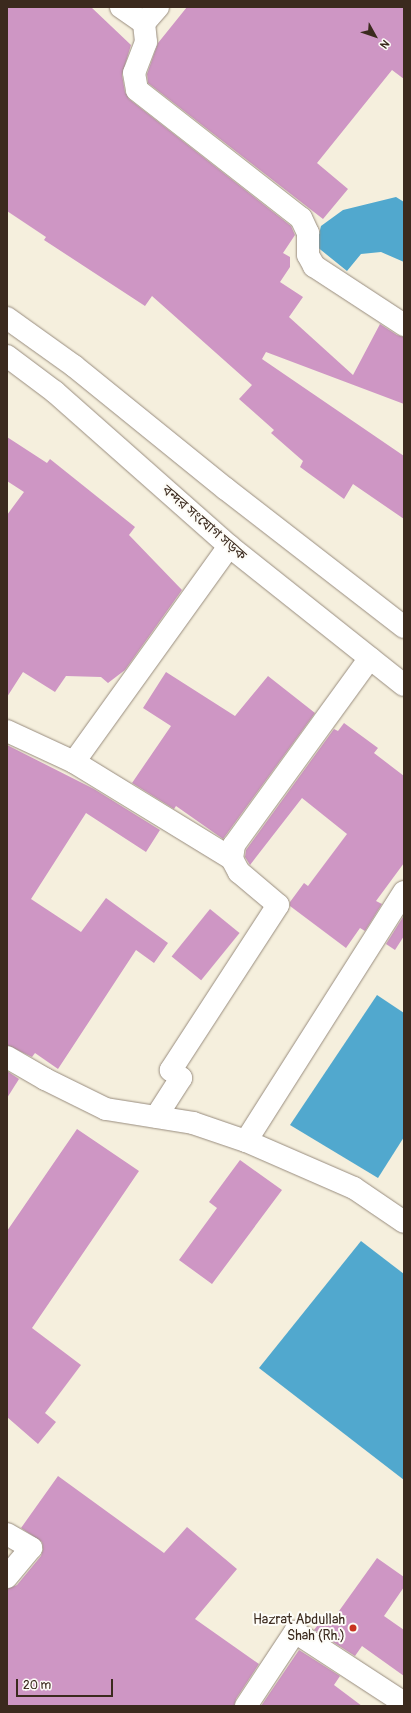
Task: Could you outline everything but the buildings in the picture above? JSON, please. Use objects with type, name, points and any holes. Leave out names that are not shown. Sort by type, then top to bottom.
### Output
[{"type":"main road","points":[[121,7],[144,24]]},
{"type":"main road","points":[[158,7],[144,24],[146,42],[134,73],[137,90],[301,218],[308,233],[308,255],[314,266],[404,325]]},
{"type":"main road","points":[[7,318],[74,366],[226,489],[404,627]]},
{"type":"main road","name":"বন্দর সংযোগ সড়ক","points":[[7,356],[55,392],[229,546],[404,685]]},
{"type":"main road","points":[[74,762],[229,546]]},
{"type":"main road","points":[[232,859],[234,845],[370,658]]},
{"type":"main road","points":[[7,731],[74,762],[232,859],[239,872],[278,905],[171,1070],[181,1078],[156,1117]]},
{"type":"main road","points":[[246,1141],[404,892]]},
{"type":"main road","points":[[7,1058],[44,1079],[106,1109],[193,1123],[246,1141],[354,1188],[404,1222]]},
{"type":"main road","points":[[7,1534],[31,1548],[7,1577]]},
{"type":"main road","points":[[246,1706],[295,1632],[404,1703]]},
{"type":"water","points":[[396,197],[404,202],[404,262],[381,252],[361,254],[347,271],[316,246],[321,226],[343,210]]},
{"type":"water","points":[[377,995],[404,1013],[404,1137],[378,1178],[290,1125]]},
{"type":"water","points":[[361,1241],[404,1274],[404,1480],[259,1368]]},
{"type":"place","name":"Hazrat Abdullah Shah (Rh.)","points":[[353,1628]]}]
